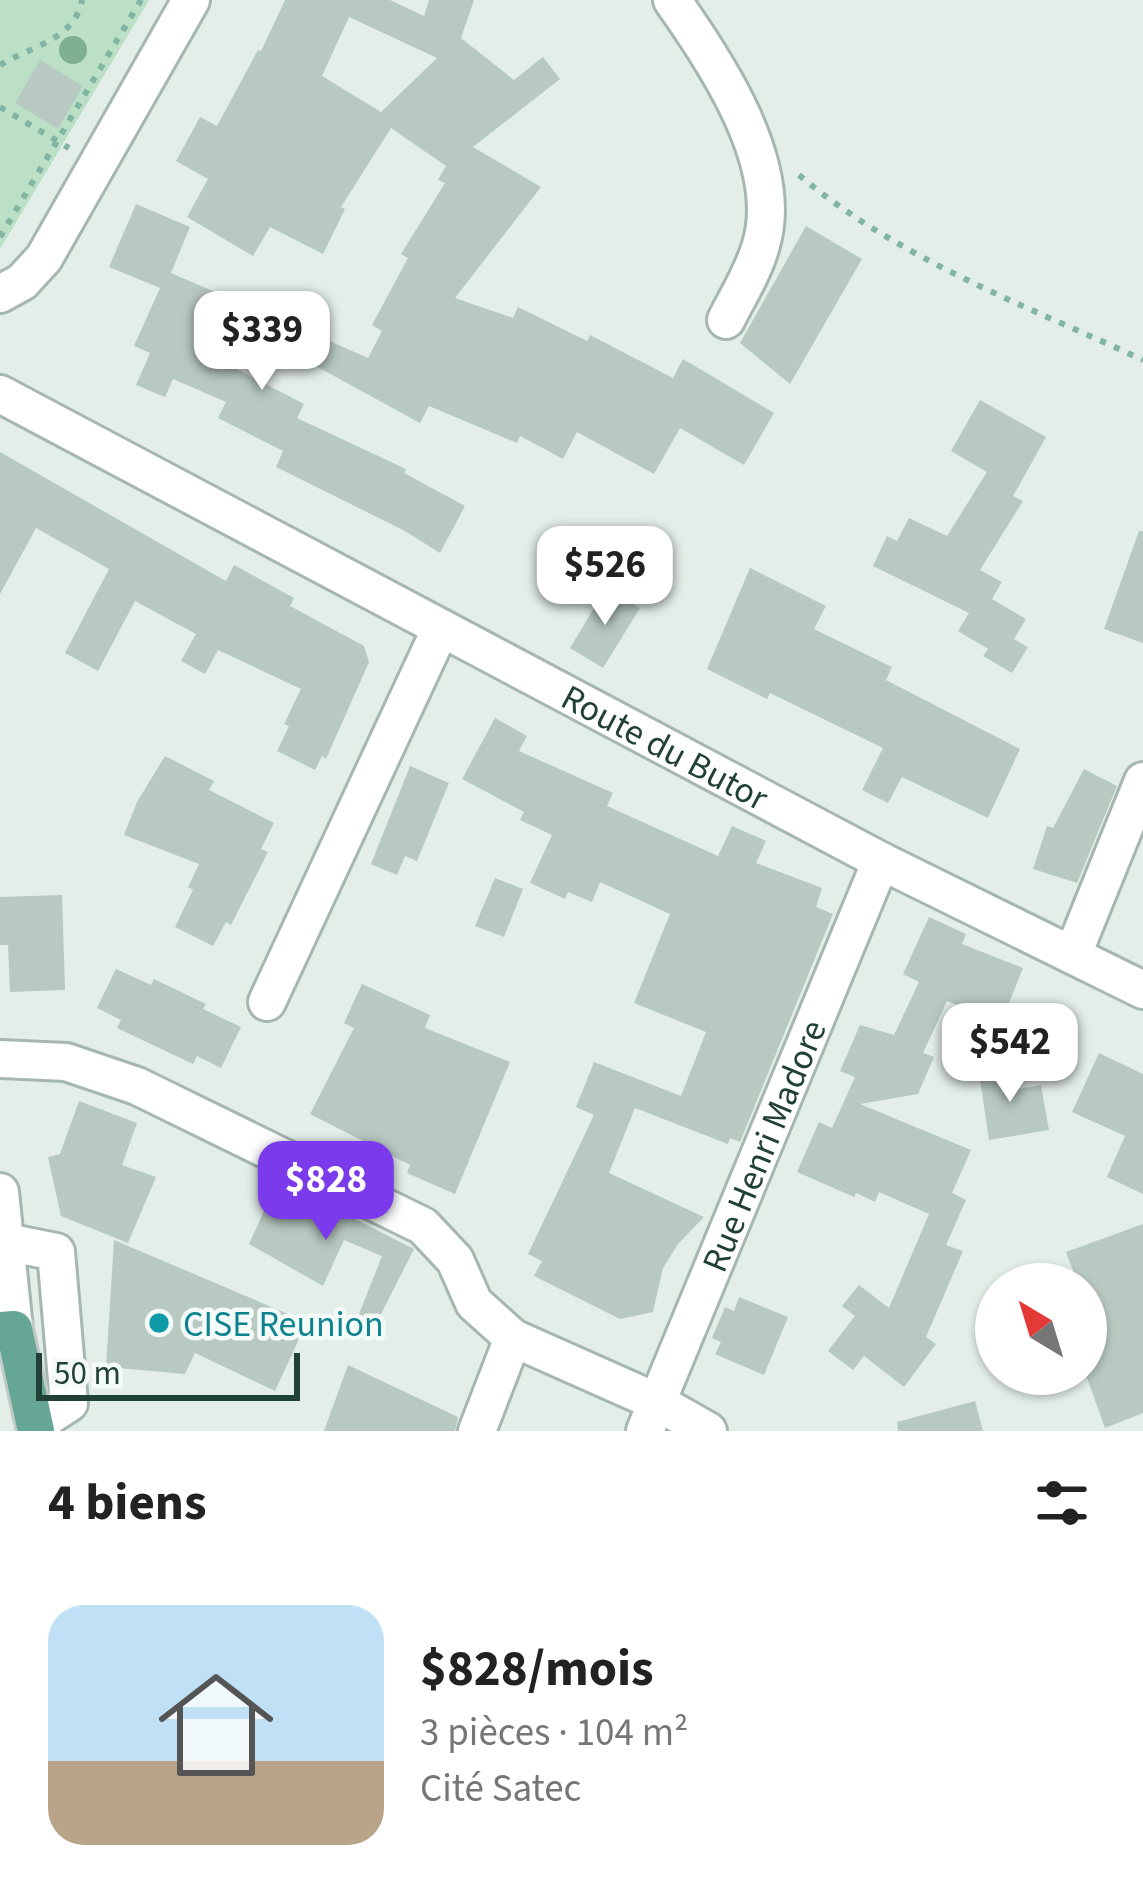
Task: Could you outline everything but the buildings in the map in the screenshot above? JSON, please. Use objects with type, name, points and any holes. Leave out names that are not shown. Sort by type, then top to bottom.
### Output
[{"type":"main road","points":[[7,1329],[38,1429]]},
{"type":"main road","points":[[0,1403],[38,1429]]},
{"type":"street","points":[[0,294],[22,282],[44,258],[191,0]]},
{"type":"street","points":[[672,0],[718,65],[751,134],[764,199],[763,241],[726,320]]},
{"type":"street","name":"Route du Butor","points":[[0,394],[881,861],[1143,990]]},
{"type":"street","points":[[267,1002],[440,630]]},
{"type":"street","points":[[1073,954],[1143,781]]},
{"type":"street","name":"Rue Henri Madore","points":[[651,1416],[881,861]]},
{"type":"street","points":[[0,1059],[66,1062],[137,1086],[423,1226],[455,1260],[475,1303],[513,1338],[651,1416],[708,1431]]},
{"type":"street","points":[[0,1192],[7,1329]]},
{"type":"street","points":[[6,1242],[56,1252],[69,1403],[38,1429]]},
{"type":"street","points":[[477,1431],[513,1338]]},
{"type":"path","points":[[0,65],[64,32],[76,20],[82,0]]},
{"type":"path","points":[[0,237],[141,0]]},
{"type":"path","points":[[0,107],[97,165]]},
{"type":"path","points":[[751,134],[822,194],[923,258],[1143,360]]},
{"type":"green space","points":[[0,0],[149,0],[0,249]]},
{"type":"place","name":"CISE Reunion","points":[[159,1323]]}]
